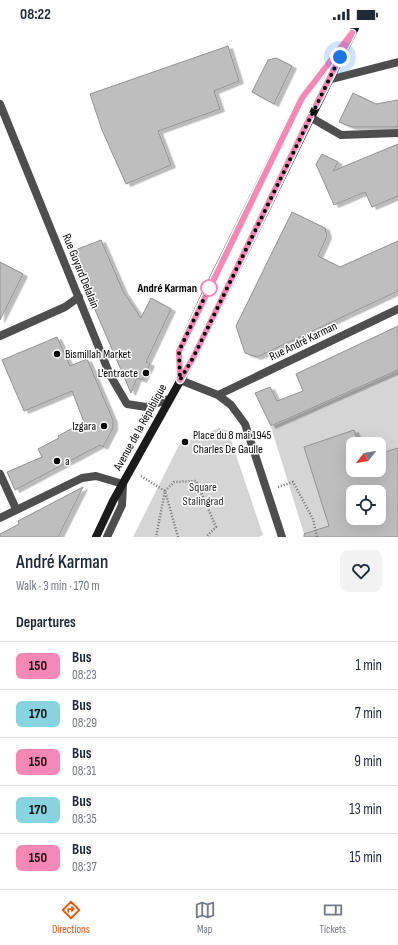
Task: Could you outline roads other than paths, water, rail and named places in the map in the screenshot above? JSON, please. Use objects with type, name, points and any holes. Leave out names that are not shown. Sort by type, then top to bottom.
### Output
[{"type":"main road","name":"Avenue de la République","points":[[96,537],[130,470],[193,358],[353,30]]},
{"type":"street","points":[[282,537],[245,424],[230,406],[218,395],[180,380],[179,351],[302,98],[353,30]]},
{"type":"street","points":[[328,80],[398,62]]},
{"type":"street","name":"Rue Guyard Delalain","points":[[1,108],[110,374],[127,404],[146,407],[169,399]]},
{"type":"street","points":[[310,117],[340,135],[398,132]]},
{"type":"street","points":[[0,336],[65,307],[79,297]]},
{"type":"street","name":"Rue André Karman","points":[[218,395],[398,309]]},
{"type":"street","points":[[0,474],[16,509]]},
{"type":"street","points":[[0,518],[82,478],[96,476],[123,484],[122,505],[107,537]]},
{"type":"place","name":"André Karman","points":[[209,288]]},
{"type":"place","name":"Bismillah Market","points":[[57,354]]},
{"type":"place","name":"L'entracte","points":[[146,373]]},
{"type":"place","name":"Izgara","points":[[104,426]]},
{"type":"place","name":"Place du 8 mai 1945 Charles De Gaulle","points":[[185,442]]},
{"type":"place","name":"a","points":[[57,461]]},
{"type":"park label","name":"Square Stalingrad","points":[[203,494]]}]
